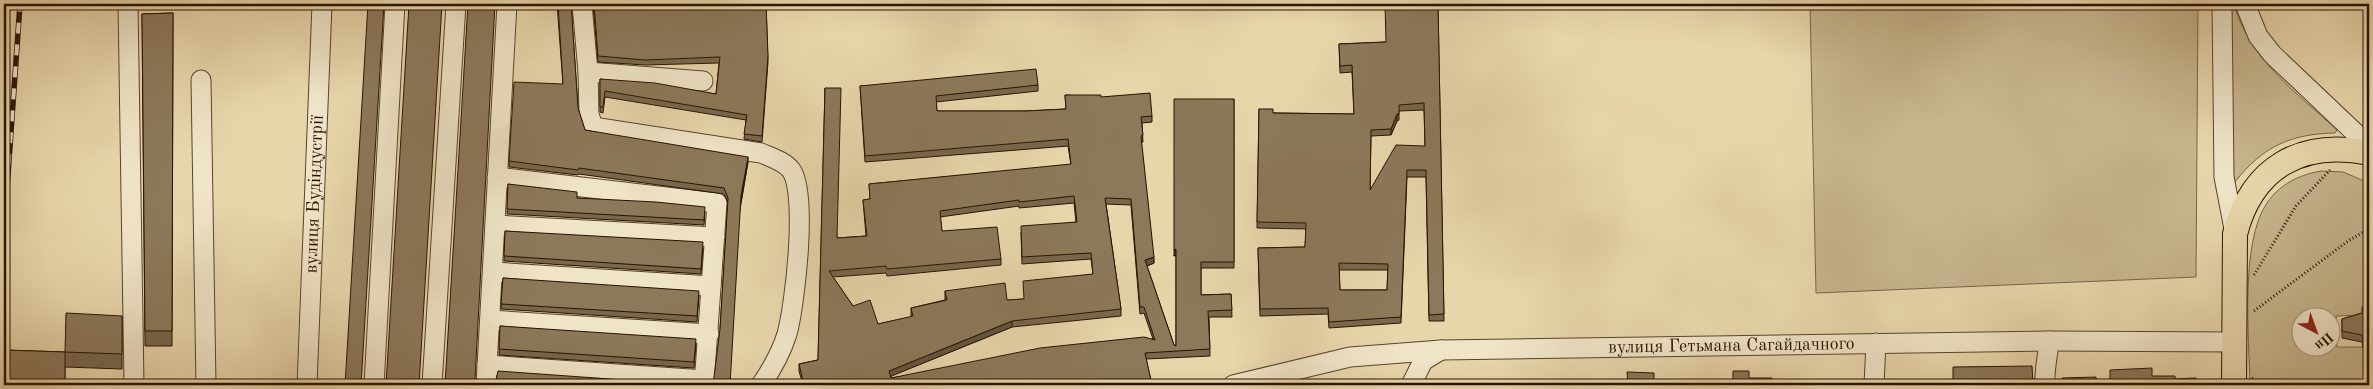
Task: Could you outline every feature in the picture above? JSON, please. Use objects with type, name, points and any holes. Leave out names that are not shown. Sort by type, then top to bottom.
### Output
[{"type":"main road","points":[[2242,381],[2233,342],[2235,234],[2240,212],[2263,176],[2283,162],[2303,154],[2331,150],[2369,153]]},
{"type":"street","points":[[128,4],[134,385]]},
{"type":"street","name":"вулиця Будіндустрії","points":[[307,385],[322,4]]},
{"type":"street","points":[[374,385],[395,4]]},
{"type":"street","points":[[432,385],[456,4]]},
{"type":"street","points":[[486,385],[494,272],[497,177],[507,4]]},
{"type":"street","points":[[582,4],[588,72],[588,114],[593,127],[761,153],[784,164],[791,170],[799,203],[797,256],[787,332],[778,358],[762,385]]},
{"type":"street","points":[[2222,4],[2224,177],[2235,234]]},
{"type":"street","points":[[2246,4],[2258,36],[2272,54],[2369,146]]},
{"type":"street","points":[[588,72],[703,81]]},
{"type":"street","points":[[201,80],[206,385]]},
{"type":"street","points":[[487,366],[705,383],[717,203],[497,177]]},
{"type":"street","points":[[496,225],[715,237]]},
{"type":"street","points":[[494,272],[711,286]]},
{"type":"street","points":[[490,320],[709,334]]},
{"type":"street","points":[[2045,385],[2044,362],[2048,358],[2049,341]]},
{"type":"street","name":"вулиця Гетьмана Сагайдачного","points":[[1233,385],[1350,357],[1441,350],[2049,341],[2233,342]]},
{"type":"street","points":[[1874,385],[1876,343]]},
{"type":"street","points":[[1411,385],[1423,361],[1441,350]]},
{"type":"path","points":[[2249,279],[2270,251],[2296,206],[2330,170]]},
{"type":"path","points":[[2249,314],[2348,240],[2369,228]]},
{"type":"path","points":[[2366,312],[2369,291]]},
{"type":"path","points":[[2366,350],[2369,364]]},
{"type":"path","points":[[2242,381],[2268,385]]},
{"type":"shaded area","points":[[1810,4],[2198,4],[2196,277],[1816,293]]},
{"type":"shaded area","points":[[2230,4],[2234,4],[2241,24],[2251,42],[2276,74],[2337,130],[2335,133],[2305,136],[2279,144],[2256,159],[2235,182],[2233,182]]},
{"type":"shaded area","points":[[2321,171],[2343,172],[2369,183],[2369,282],[2364,315],[2340,316],[2340,306],[2290,306],[2290,356],[2340,356],[2340,347],[2364,347],[2369,385],[2250,385],[2248,291],[2249,265],[2253,241],[2258,220],[2272,196],[2291,181]]},
{"type":"building","points":[[368,4],[384,4],[361,385],[345,385]]},
{"type":"building","points":[[409,4],[442,4],[419,385],[386,385]]},
{"type":"building","points":[[468,4],[495,4],[475,379],[477,385],[445,385]]},
{"type":"building","points":[[558,4],[571,4],[578,108],[585,130],[748,157],[741,196],[730,385],[713,385],[720,329],[728,198],[724,188],[579,168],[578,170],[509,161],[514,82],[563,84]]},
{"type":"building","points":[[594,4],[766,4],[768,56],[762,136],[744,134],[747,115],[605,91],[603,107],[600,107],[600,79],[655,83],[716,94],[720,57],[645,60],[598,56]]},
{"type":"building","points":[[1385,4],[1438,4],[1444,314],[1429,315],[1426,170],[1407,170],[1401,317],[1329,322],[1328,308],[1260,309],[1258,248],[1305,247],[1306,223],[1257,222],[1259,109],[1273,109],[1273,113],[1354,114],[1352,65],[1340,66],[1339,44],[1386,42]],"holes":[[[1424,103],[1425,146],[1396,145],[1370,190],[1371,130],[1391,129],[1397,114],[1399,114],[1399,105]],[[1339,263],[1388,264],[1387,290],[1340,290]]]},
{"type":"building","points":[[173,13],[172,331],[145,331],[142,14]]},
{"type":"building","points":[[1036,69],[1038,85],[936,96],[937,111],[1066,109],[1065,95],[1101,95],[1101,97],[1150,93],[1152,116],[1141,117],[1143,135],[1141,136],[1154,257],[1145,260],[1174,345],[1176,346],[1174,99],[1234,99],[1234,262],[1201,262],[1201,295],[1231,294],[1232,310],[1208,311],[1210,349],[1145,353],[1152,385],[1113,385],[1113,383],[1101,385],[804,385],[799,364],[818,360],[825,88],[841,88],[837,238],[867,236],[863,200],[870,199],[869,184],[1071,164],[1068,139],[865,156],[860,86]],"holes":[[[1074,196],[1077,222],[1021,226],[1022,257],[1091,253],[1093,274],[1023,281],[1024,299],[1007,300],[1005,283],[945,291],[947,300],[911,308],[913,316],[878,324],[870,300],[853,306],[829,271],[886,266],[887,269],[1001,259],[997,227],[942,231],[940,211],[1019,200],[1019,202]],[[1105,198],[1131,199],[1140,307],[1144,307],[1155,340],[1144,337],[1040,348],[891,378],[889,371],[1012,321],[1121,309]]]},
{"type":"building","points":[[508,184],[577,192],[577,198],[656,202],[705,207],[704,220],[507,209]]},
{"type":"building","points":[[505,231],[703,242],[701,269],[504,256]]},
{"type":"building","points":[[503,278],[699,291],[697,316],[501,304]]},
{"type":"building","points":[[2369,306],[2369,342],[2363,342],[2362,335],[2342,331],[2342,319],[2362,313],[2362,307]]},
{"type":"building","points":[[66,313],[122,316],[122,354],[65,352]]},
{"type":"building","points":[[500,326],[696,339],[694,362],[499,349]]},
{"type":"building","points":[[4,350],[65,352],[65,384],[4,384]]},
{"type":"building","points":[[2032,366],[2033,384],[1953,385],[1953,367]]},
{"type":"building","points":[[2152,368],[2152,376],[2175,376],[2175,379],[2196,378],[2196,385],[2110,385],[2110,370]]},
{"type":"building","points":[[498,371],[694,385],[495,385]]},
{"type":"building","points":[[1733,371],[1749,371],[1749,378],[1772,378],[1772,385],[1733,385]]},
{"type":"building","points":[[1627,372],[1654,373],[1654,384],[1689,383],[1689,385],[1628,385]]},
{"type":"building","points":[[2096,377],[2096,385],[2062,385],[2062,378]]},
{"type":"railway","points":[[4,231],[20,4]]}]
